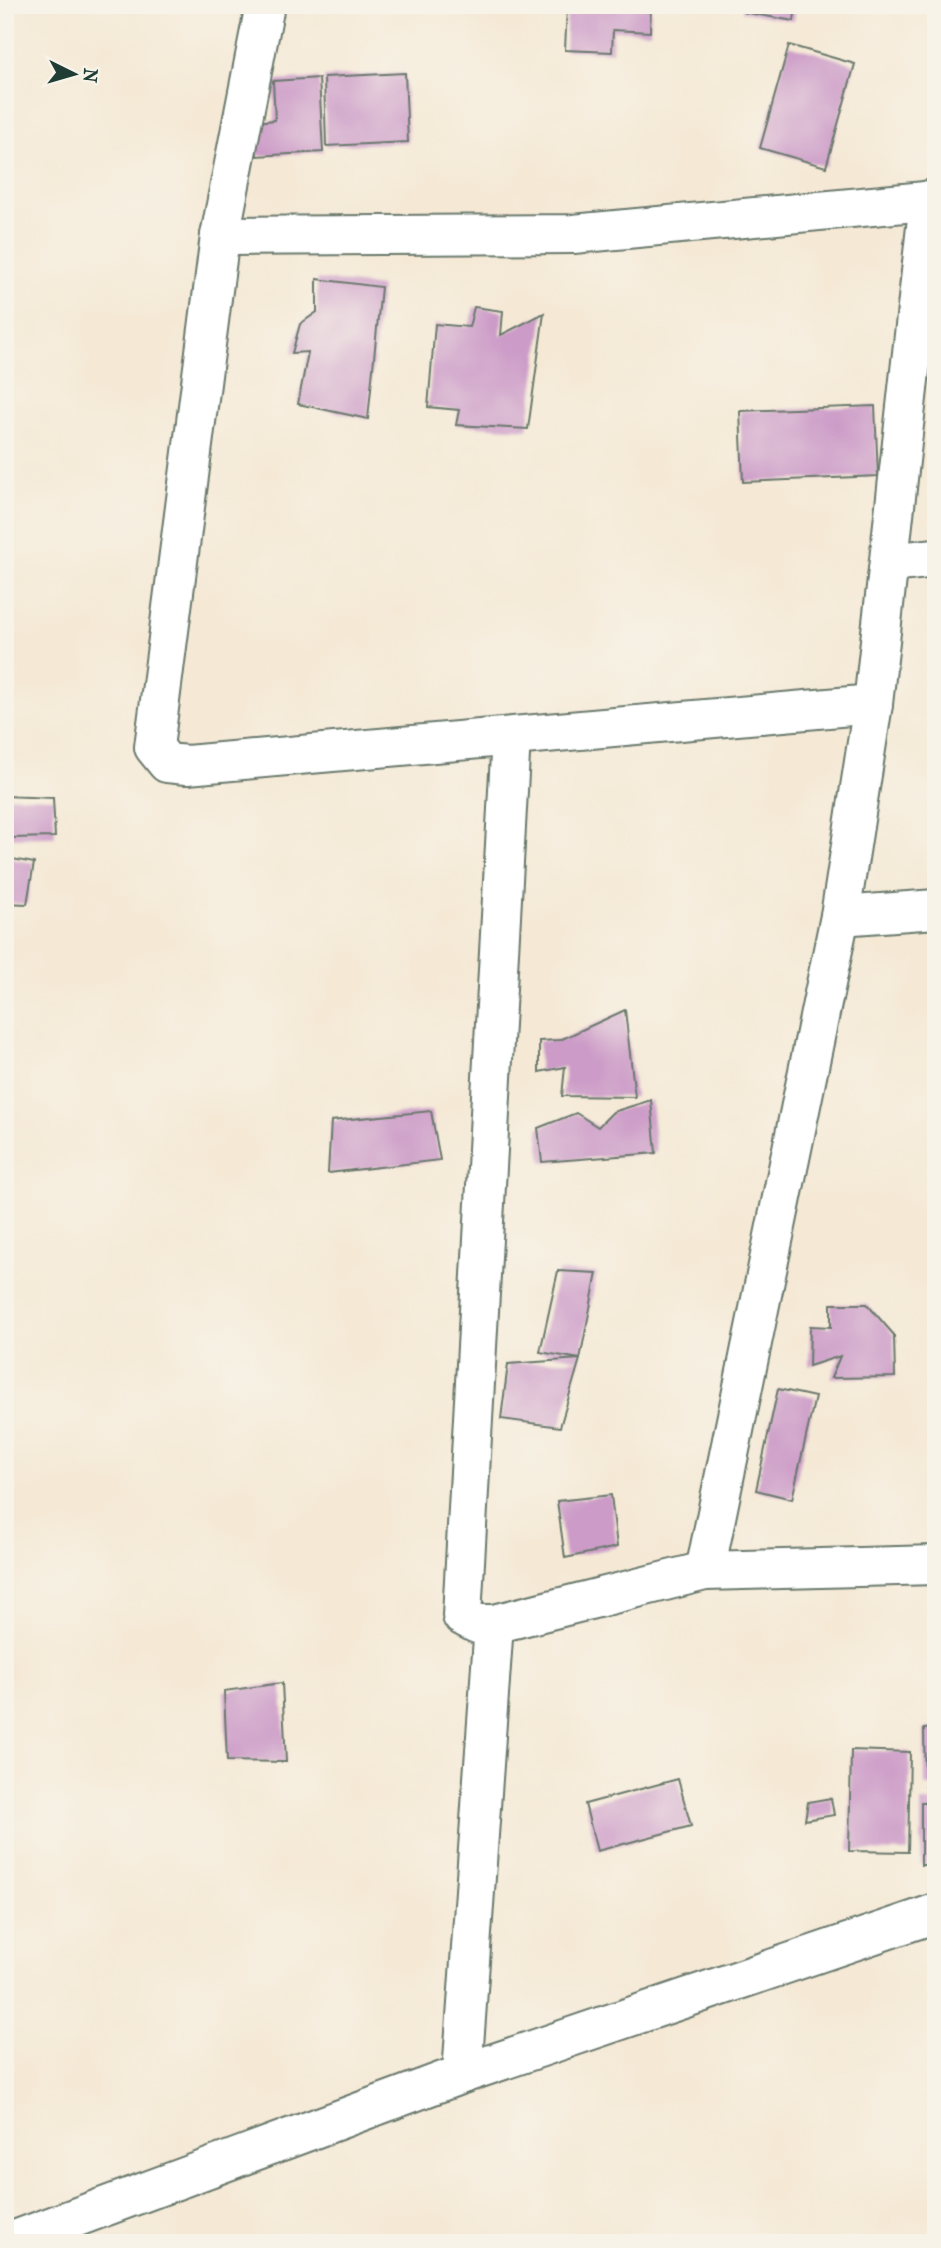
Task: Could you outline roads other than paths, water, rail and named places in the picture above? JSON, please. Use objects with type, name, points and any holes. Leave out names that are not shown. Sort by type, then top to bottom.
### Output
[{"type":"street","points":[[265,5],[220,236],[154,747],[167,763],[187,765],[873,704]]},
{"type":"street","points":[[220,236],[573,233],[932,200],[873,704],[840,916],[705,1571]]},
{"type":"street","points":[[889,563],[936,558]]},
{"type":"street","points":[[511,737],[462,1616],[477,1624],[494,1624],[705,1571],[936,1565]]},
{"type":"street","points":[[840,916],[936,909]]},
{"type":"street","points":[[461,2074],[494,1624]]},
{"type":"street","points":[[7,2243],[461,2074],[936,1913]]}]
